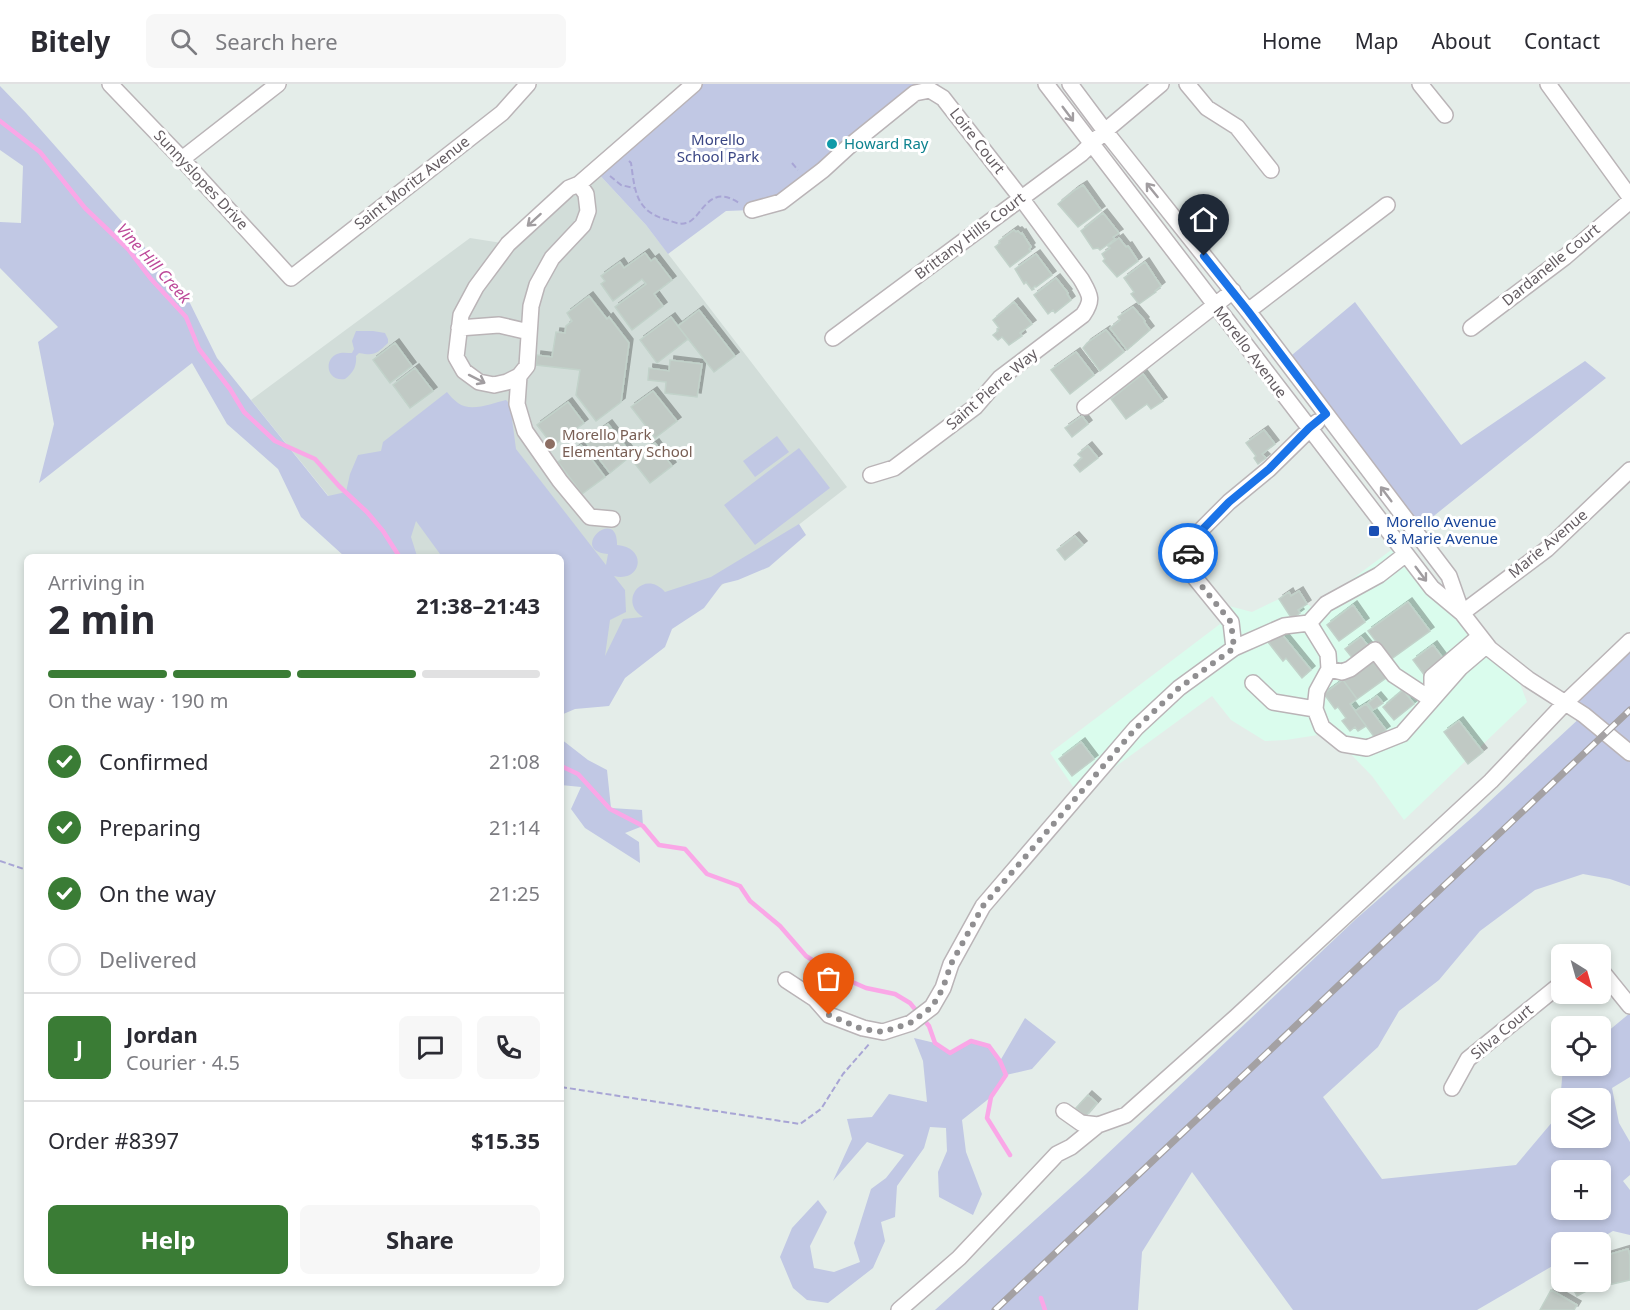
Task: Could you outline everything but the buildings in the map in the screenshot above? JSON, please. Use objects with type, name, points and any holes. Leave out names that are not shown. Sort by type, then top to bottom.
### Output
[{"type":"street","name":"Sunnyslopes Drive","points":[[110,84],[291,278]]},
{"type":"street","points":[[182,159],[278,84]]},
{"type":"street","name":"Saint Moritz Avenue","points":[[291,278],[502,113],[528,84]]},
{"type":"street","points":[[579,184],[586,194],[588,211],[583,225],[552,258],[537,285],[531,306],[527,366],[519,376],[507,382],[494,385],[479,382],[464,371],[456,357],[461,315],[476,287],[508,244],[569,188],[579,184],[694,84]]},
{"type":"street","name":"Morello Avenue","points":[[1046,84],[1432,588],[1462,613],[1484,641],[1528,679],[1584,715],[1630,753]]},
{"type":"street","name":"Morello Avenue","points":[[1070,84],[1233,291],[1449,576],[1462,613]]},
{"type":"street","name":"Brittany Hills Court","points":[[833,338],[1081,154],[1161,84]]},
{"type":"street","points":[[1187,84],[1207,108],[1237,127],[1271,170]]},
{"type":"street","points":[[1420,84],[1445,115]]},
{"type":"street","points":[[1550,87],[1630,199]]},
{"type":"street","name":"Loire Court","points":[[752,210],[780,202],[823,170],[915,93],[930,90],[943,98],[1021,198]]},
{"type":"street","name":"Saint Pierre Way","points":[[871,475],[894,468],[975,407],[1000,378],[1083,315],[1089,305],[1089,294],[1081,279],[1021,198]]},
{"type":"street","name":"Dardanelle Court","points":[[1471,328],[1565,257],[1630,199]]},
{"type":"street","points":[[1248,311],[1387,205]]},
{"type":"street","points":[[1085,407],[1233,291]]},
{"type":"street","points":[[459,328],[499,325],[529,332]]},
{"type":"street","points":[[519,376],[517,404],[525,431],[560,481],[590,517],[612,519]]},
{"type":"street","points":[[1234,648],[1231,622],[1187,568],[1188,551],[1202,530],[1229,502],[1269,469],[1326,414]]},
{"type":"street","name":"Marie Avenue","points":[[1462,613],[1547,549],[1630,470]]},
{"type":"street","points":[[786,980],[815,999],[829,1015],[862,1029],[880,1032],[910,1023],[932,1007],[943,988],[951,964],[983,906],[1136,728],[1179,688],[1234,648],[1284,626],[1309,623],[1326,604],[1379,575],[1406,554]]},
{"type":"street","points":[[1309,623],[1328,654],[1329,669],[1317,691],[1315,709],[1322,727],[1343,744],[1367,748],[1402,734],[1484,641]]},
{"type":"street","points":[[899,1310],[959,1258],[1057,1154],[1071,1148],[1098,1125],[1126,1114],[1236,1017],[1491,781],[1565,703],[1630,640]]},
{"type":"street","points":[[1329,669],[1341,672],[1350,669],[1375,650],[1394,675],[1432,700]]},
{"type":"street","points":[[1253,683],[1273,702],[1315,709]]},
{"type":"street","points":[[1611,982],[1630,1005]]},
{"type":"street","name":"Silva Court","points":[[1452,1089],[1468,1059],[1551,992]]},
{"type":"street","points":[[1064,1111],[1081,1123],[1098,1125]]},
{"type":"path","points":[[620,148],[631,163],[634,188],[641,204],[649,214],[660,219],[687,223],[706,204],[720,196],[729,196],[752,210]]},
{"type":"path","points":[[601,165],[621,185],[634,188]]},
{"type":"path","points":[[0,861],[24,869]]},
{"type":"path","points":[[564,1087],[800,1124],[821,1109],[843,1074],[880,1032]]},
{"type":"shaded area","name":"Morello Park Elementary School","points":[[595,170],[646,225],[847,487],[602,679],[564,565],[564,554],[375,554],[251,400],[470,238],[508,244]]},
{"type":"shaded area","points":[[1398,545],[1514,668],[1527,702],[1404,820],[1372,776],[1341,744],[1318,735],[1265,741],[1231,720],[1212,696],[1078,794],[1050,753],[1220,624],[1217,611],[1225,605],[1252,612],[1289,592],[1292,596],[1299,591],[1307,604],[1313,608]]},
{"type":"green space","name":"Morello School Park","points":[[694,84],[939,84],[823,170],[752,210],[726,211],[668,254],[646,225],[595,170]]},
{"type":"green space","points":[[0,86],[185,293],[217,358],[328,496],[346,492],[358,455],[381,451],[383,442],[447,392],[458,403],[469,407],[506,400],[510,404],[516,449],[606,565],[608,554],[597,551],[592,545],[593,539],[604,529],[610,529],[615,534],[617,545],[627,547],[634,552],[637,558],[638,564],[631,574],[623,577],[614,576],[625,590],[626,612],[610,620],[605,656],[623,619],[643,617],[633,603],[636,589],[642,585],[657,586],[665,592],[711,577],[799,524],[806,535],[769,567],[722,584],[704,608],[672,629],[665,647],[625,678],[609,706],[575,709],[564,714],[564,554],[440,554],[416,521],[411,537],[416,554],[342,554],[301,517],[278,469],[227,424],[192,363],[39,483],[54,424],[38,342],[58,327],[0,268],[0,222],[21,223],[23,166],[0,150]]},
{"type":"green space","points":[[1355,302],[1461,445],[1585,361],[1606,378],[1415,531],[1286,360]]},
{"type":"green space","points":[[356,331],[385,333],[388,343],[375,353],[359,353],[356,356],[354,369],[345,379],[334,377],[329,370],[330,361],[339,353],[352,353],[354,349],[352,341]]},
{"type":"green space","points":[[777,436],[789,452],[755,477],[743,461]]},
{"type":"green space","points":[[799,448],[830,488],[755,545],[724,505]]},
{"type":"green space","points":[[1630,641],[1630,886],[1610,879],[1583,874],[1535,890],[1480,931],[1439,980],[1399,1011],[1378,1047],[1323,1097],[1382,1179],[1516,1165],[1551,1123],[1551,1148],[1611,1148],[1611,1088],[1561,1088],[1562,1076],[1611,1076],[1611,1029],[1630,1013],[1630,1077],[1612,1088],[1619,1123],[1630,1142],[1630,1175],[1623,1181],[1630,1190],[1630,1235],[1613,1231],[1551,1232],[1551,1267],[1477,1310],[1293,1310],[1192,1172],[1142,1252],[1138,1310],[935,1310],[1086,1174],[1357,918],[1475,815],[1583,715],[1565,703]]},
{"type":"green space","points":[[564,741],[588,760],[607,770],[611,808],[642,810],[643,826],[625,833],[639,842],[640,863],[585,828],[571,809],[581,787],[564,785]]},
{"type":"green space","points":[[1025,1018],[1056,1042],[1032,1069],[1006,1075],[991,1097],[962,1120],[966,1152],[982,1194],[973,1215],[939,1197],[938,1172],[947,1151],[946,1128],[930,1127],[924,1148],[897,1186],[895,1217],[881,1222],[885,1241],[873,1268],[828,1303],[807,1300],[793,1288],[780,1257],[792,1228],[818,1200],[827,1212],[810,1246],[814,1268],[834,1272],[860,1262],[854,1243],[871,1189],[886,1178],[904,1155],[867,1142],[833,1181],[852,1139],[847,1119],[872,1117],[889,1094],[927,1102],[923,1061],[914,1038],[935,1043],[950,1052],[971,1041],[989,1046],[1000,1061]]},
{"type":"waterway","name":"Vine Hill Creek","points":[[0,121],[40,152],[85,208],[128,249],[151,279],[186,317],[199,349],[230,389],[244,412],[275,441],[315,459],[367,512],[398,554]]},
{"type":"waterway","name":"Vine Hill Creek","points":[[564,767],[578,774],[610,809],[643,826],[659,845],[685,849],[707,874],[740,886],[750,901],[780,926],[806,956],[834,974],[866,988],[895,994],[910,1003],[929,1026],[935,1043],[950,1053],[971,1041],[989,1046],[1000,1061],[1006,1075],[991,1097],[987,1118],[1010,1155]]},
{"type":"waterway","points":[[1041,1298],[1045,1310]]},
{"type":"railway","points":[[995,1310],[1630,710]]},
{"type":"way so far","points":[[829,1015],[862,1029],[883,1032],[910,1023],[932,1007],[943,988],[951,964],[983,906],[1136,728],[1179,688],[1234,648],[1231,622],[1187,568],[1188,553]]},
{"type":"place","name":"Howard Ray","points":[[832,144]]},
{"type":"place","name":"Morello Park Elementary School","points":[[550,444]]},
{"type":"place","name":"Morello Avenue & Marie Avenue","points":[[1374,531]]},
{"type":"route","points":[[1188,553],[1202,530],[1229,502],[1269,469],[1326,414],[1204,256]]}]
